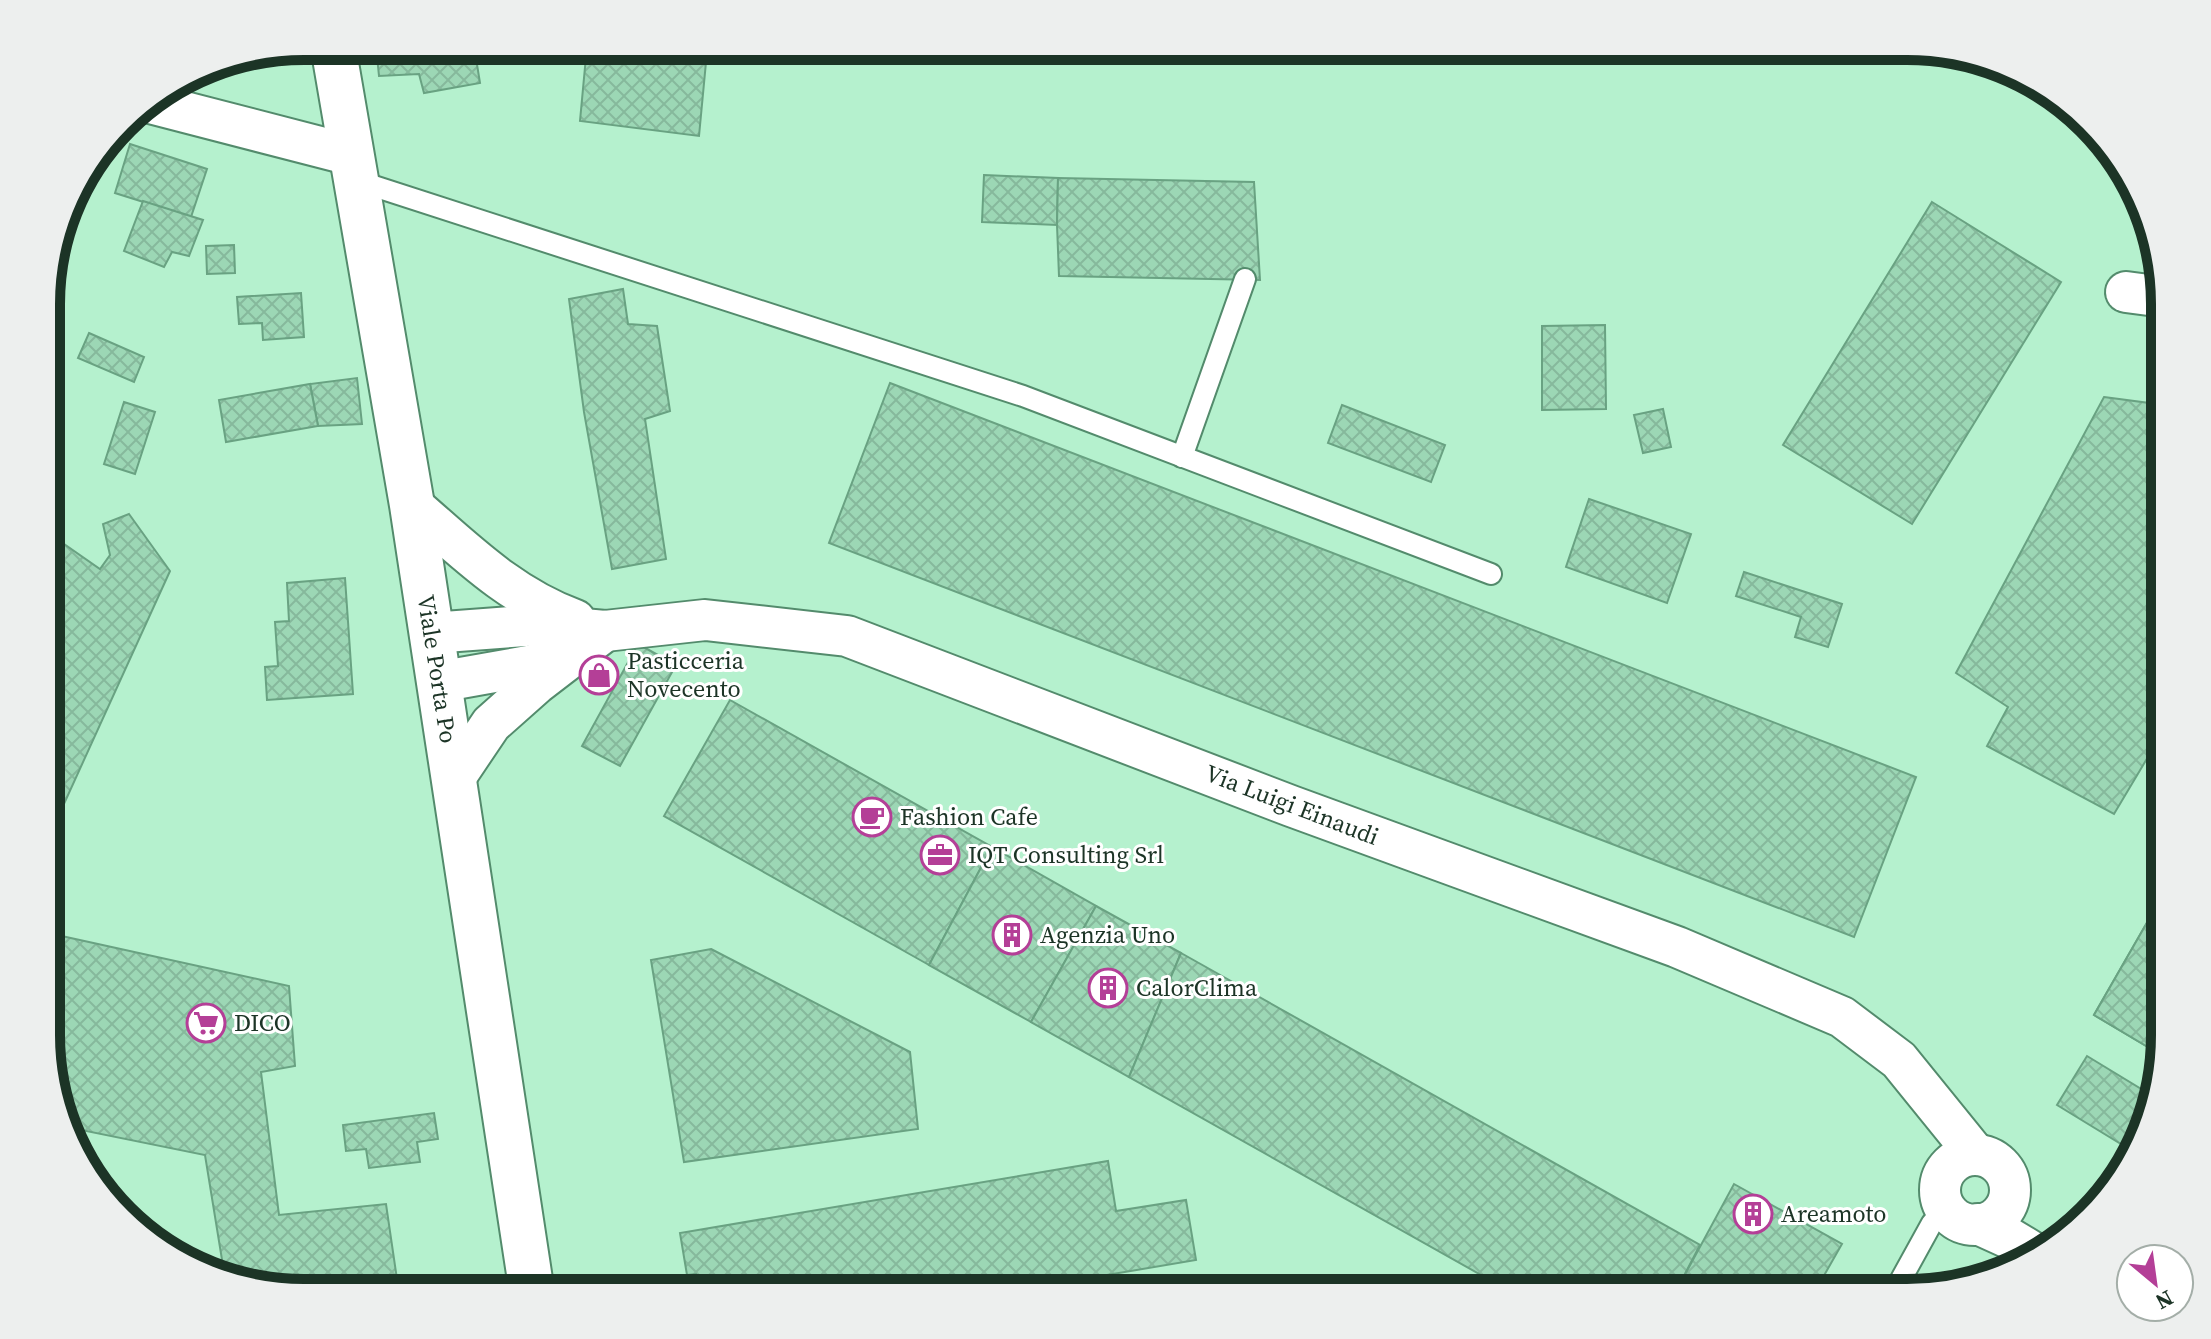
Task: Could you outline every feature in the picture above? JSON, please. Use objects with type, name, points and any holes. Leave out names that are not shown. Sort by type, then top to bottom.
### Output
[{"type":"main road","name":"Viale Porta Po","points":[[335,60],[412,505],[530,1279]]},
{"type":"street","points":[[161,107],[353,168]]},
{"type":"street","name":"Via Luigi Einaudi","points":[[412,505],[501,583],[545,609],[605,631]]},
{"type":"street","name":"Via Luigi Einaudi","points":[[431,633],[539,625],[605,631],[705,620],[847,636],[1291,806],[1677,947],[1842,1017],[1899,1060],[1936,1107],[1960,1164]]},
{"type":"street","points":[[454,779],[491,724],[536,684],[605,631]]},
{"type":"street","name":"Via Luigi Einaudi","points":[[438,682],[534,665],[605,631]]},
{"type":"street","points":[[1995,1161],[2008,1178],[2009,1199],[1997,1229],[1941,1197],[1940,1185],[1960,1164],[1995,1161]]},
{"type":"lane","points":[[353,168],[1023,396],[1491,574]]},
{"type":"lane","points":[[1182,457],[1245,279]]},
{"type":"lane","points":[[1902,1278],[1932,1223],[1997,1229]]},
{"type":"building","points":[[377,60],[476,60],[480,83],[424,93],[419,74],[379,76]]},
{"type":"building","points":[[586,60],[706,62],[699,136],[580,121]]},
{"type":"building","points":[[130,144],[207,169],[191,217],[115,193]]},
{"type":"building","points":[[984,175],[1058,178],[1057,225],[982,222]]},
{"type":"building","points":[[1058,178],[1254,182],[1260,280],[1059,276]]},
{"type":"building","points":[[143,201],[203,220],[189,256],[172,252],[164,267],[124,251]]},
{"type":"building","points":[[1932,202],[2061,282],[1912,524],[1783,445]]},
{"type":"building","points":[[234,245],[235,273],[207,274],[206,246]]},
{"type":"building","points":[[623,289],[628,324],[657,326],[670,411],[645,419],[666,559],[612,569],[584,412],[569,299]]},
{"type":"building","points":[[301,293],[304,337],[263,340],[262,323],[239,324],[237,297]]},
{"type":"building","points":[[1605,325],[1606,409],[1542,410],[1542,326]]},
{"type":"building","points":[[89,333],[144,357],[134,382],[78,358]]},
{"type":"building","points":[[357,378],[362,424],[318,426],[310,384]]},
{"type":"building","points":[[890,383],[1916,777],[1854,937],[829,543]]},
{"type":"building","points":[[310,384],[318,426],[226,442],[219,400]]},
{"type":"building","points":[[2104,397],[2150,403],[2150,754],[2114,814],[1987,746],[2008,707],[1956,673]]},
{"type":"building","points":[[124,402],[155,412],[135,474],[104,464]]},
{"type":"building","points":[[1342,405],[1445,445],[1431,482],[1328,443]]},
{"type":"building","points":[[1663,409],[1671,447],[1643,453],[1634,415]]},
{"type":"building","points":[[1589,499],[1691,534],[1667,603],[1566,567]]},
{"type":"building","points":[[129,514],[170,571],[60,813],[60,541],[100,569],[110,555],[103,524]]},
{"type":"building","points":[[1744,572],[1842,604],[1828,647],[1795,637],[1801,617],[1736,596]]},
{"type":"building","points":[[345,578],[353,694],[267,700],[265,667],[278,666],[275,622],[289,621],[287,583]]},
{"type":"building","points":[[638,644],[676,665],[620,766],[582,746]]},
{"type":"building","points":[[730,700],[992,847],[929,965],[664,816]]},
{"type":"building","name":"Agenzia Uno","points":[[992,847],[1096,906],[1031,1022],[929,965]]},
{"type":"building","name":"CalorClima","points":[[1096,906],[1181,953],[1129,1077],[1031,1022]]},
{"type":"building","points":[[2150,917],[2150,1048],[2094,1015]]},
{"type":"building","points":[[2150,917],[2150,1048],[2094,1015]]},
{"type":"building","points":[[60,936],[289,986],[295,1066],[261,1072],[279,1215],[386,1204],[397,1279],[272,1277],[223,1264],[205,1155],[80,1130],[62,1067]]},
{"type":"building","points":[[711,949],[910,1052],[918,1129],[684,1162],[651,960]]},
{"type":"building","points":[[1181,953],[1700,1245],[1683,1278],[1487,1278],[1129,1077]]},
{"type":"building","points":[[2087,1056],[2144,1091],[2124,1146],[2057,1105]]},
{"type":"building","points":[[434,1113],[438,1139],[417,1142],[420,1162],[369,1168],[366,1149],[346,1151],[343,1125]]},
{"type":"building","points":[[1108,1161],[1116,1211],[1186,1200],[1196,1260],[1086,1279],[697,1279],[696,1274],[687,1275],[680,1233]]},
{"type":"building","name":"Areamoto","points":[[1734,1184],[1842,1244],[1823,1278],[1683,1278]]},
{"type":"place","name":"Pasticceria Novecento","points":[[599,675]]},
{"type":"place","name":"Fashion Cafe","points":[[872,817]]},
{"type":"place","name":"IQT Consulting Srl","points":[[940,855]]},
{"type":"place","name":"Agenzia Uno","points":[[1012,935]]},
{"type":"place","name":"CalorClima","points":[[1108,988]]},
{"type":"place","name":"DICO","points":[[206,1023]]},
{"type":"place","name":"Areamoto","points":[[1753,1214]]}]
